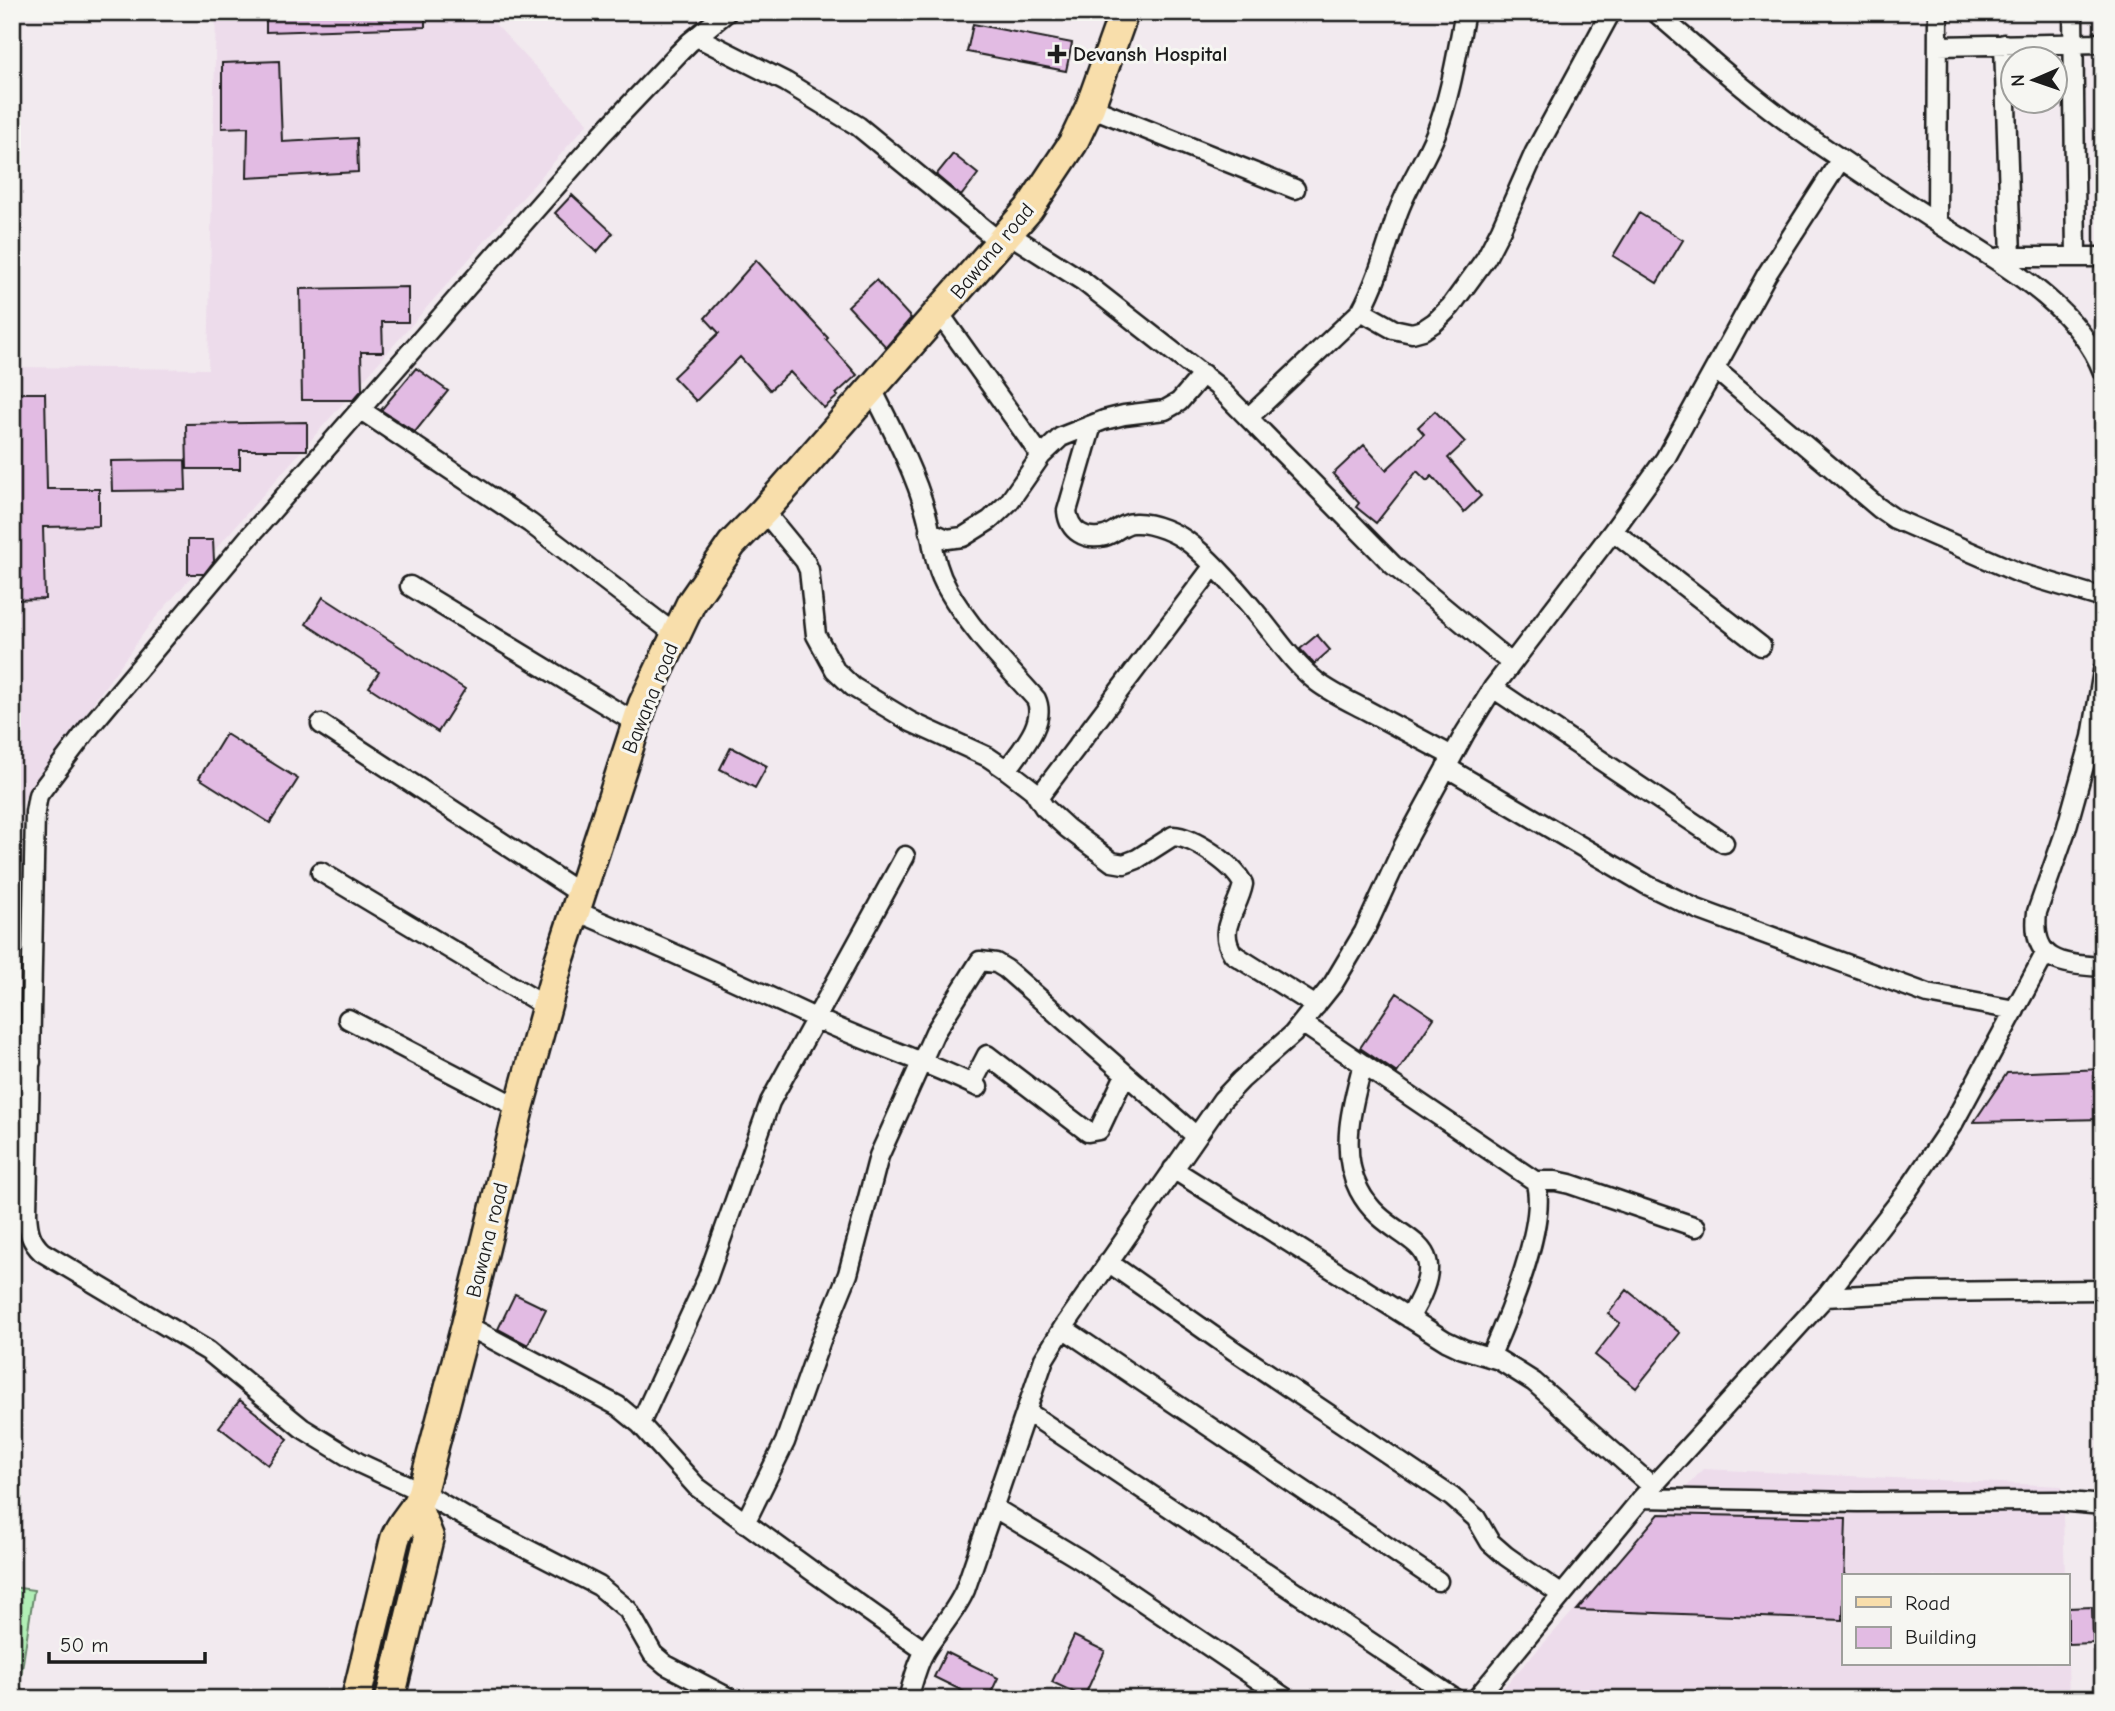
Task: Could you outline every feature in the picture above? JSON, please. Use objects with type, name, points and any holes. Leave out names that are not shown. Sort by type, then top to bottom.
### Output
[{"type":"main road","name":"Bawana road","points":[[356,1699],[395,1539],[399,1527],[419,1499],[559,961],[643,704],[691,603],[732,544],[1005,238],[1053,174],[1073,143],[1090,107],[1124,12]]},
{"type":"main road","points":[[390,1699],[429,1537],[419,1499]]},
{"type":"street","points":[[727,12],[697,37],[603,134],[249,537],[88,729],[38,795],[35,812],[27,1226],[32,1241],[42,1252],[208,1351],[302,1428],[419,1499],[465,1517],[599,1586],[628,1610],[653,1654],[666,1665],[732,1699]]},
{"type":"street","points":[[1249,417],[1361,311],[1374,286],[1397,215],[1445,108],[1465,12]]},
{"type":"street","points":[[1361,311],[1393,329],[1412,333],[1435,322],[1451,306],[1486,258],[1535,152],[1611,12]]},
{"type":"street","points":[[1655,12],[1801,132],[1937,222],[2002,257],[2076,326],[2098,359],[2103,372]]},
{"type":"street","points":[[1937,222],[1938,12]]},
{"type":"street","points":[[2073,12],[2076,257]]},
{"type":"street","points":[[697,37],[786,82],[858,126],[1005,238],[1083,281],[1203,374],[1249,417],[1392,565],[1511,663]]},
{"type":"street","points":[[1938,46],[2103,43]]},
{"type":"street","points":[[2002,257],[2004,44]]},
{"type":"street","points":[[1090,107],[1296,188]]},
{"type":"street","points":[[908,1699],[925,1651],[957,1607],[1044,1359],[1108,1262],[1222,1100],[1293,1034],[1333,984],[1364,932],[1404,845],[1493,688],[1614,531],[1665,459],[1767,274],[1841,159]]},
{"type":"street","points":[[2002,257],[2103,257]]},
{"type":"street","points":[[939,313],[1041,456]]},
{"type":"street","points":[[1716,369],[1895,519],[2019,573],[2103,598]]},
{"type":"street","points":[[929,531],[947,538],[963,537],[990,520],[1009,502],[1041,456],[1061,437],[1124,415],[1165,410],[1179,402],[1203,374]]},
{"type":"street","points":[[872,389],[896,437],[920,498],[926,514],[933,557],[947,589],[968,620],[1036,699],[1039,707],[1033,729],[1007,770]]},
{"type":"street","points":[[361,410],[530,523],[676,635]]},
{"type":"street","points":[[1092,425],[1067,511],[1073,529],[1081,534],[1106,536],[1131,523],[1144,523],[1191,544],[1258,614],[1287,653],[1317,682],[1647,885],[1698,909],[1928,994],[2015,1010]]},
{"type":"street","points":[[764,511],[809,570],[816,635],[835,670],[853,687],[911,722],[988,757],[1022,780],[1044,807],[1067,828],[1112,862],[1124,863],[1137,859],[1173,836],[1188,839],[1232,867],[1243,884],[1226,932],[1226,944],[1233,954],[1316,1006]]},
{"type":"street","points":[[1614,531],[1761,646]]},
{"type":"street","points":[[1038,798],[1213,567]]},
{"type":"street","points":[[410,586],[636,723]]},
{"type":"street","points":[[2103,671],[2092,737],[2066,830],[2037,912],[2037,935],[2040,948],[2045,954],[2055,960],[2077,965],[2103,967]]},
{"type":"street","points":[[1493,688],[1724,844]]},
{"type":"street","points":[[321,724],[578,902],[815,1018],[975,1085],[987,1055],[1088,1132],[1099,1130],[1125,1075]]},
{"type":"street","points":[[640,1424],[707,1279],[764,1117],[815,1018],[905,856]]},
{"type":"street","points":[[321,872],[547,1007]]},
{"type":"street","points":[[1476,1699],[1648,1493],[1825,1297],[1906,1193],[1954,1122],[2045,954]]},
{"type":"street","points":[[744,1523],[785,1442],[850,1267],[879,1156],[935,1032],[980,961],[996,963],[1006,969],[1196,1136]]},
{"type":"street","points":[[348,1019],[519,1108]]},
{"type":"street","points":[[1302,1023],[1535,1181],[1570,1184],[1696,1227]]},
{"type":"street","points":[[12,1074],[31,1062]]},
{"type":"street","points":[[1363,1064],[1350,1109],[1353,1174],[1359,1190],[1371,1208],[1418,1244],[1427,1260],[1428,1283],[1409,1318]]},
{"type":"street","points":[[1173,1169],[1446,1341],[1510,1366],[1534,1382],[1648,1493],[1858,1502],[2057,1501],[2103,1505]]},
{"type":"street","points":[[1490,1357],[1509,1316],[1523,1274],[1537,1214],[1539,1193],[1535,1181]]},
{"type":"street","points":[[1108,1262],[1236,1352],[1452,1497],[1476,1518],[1490,1542],[1562,1595]]},
{"type":"street","points":[[1825,1297],[1919,1292],[2103,1290]]},
{"type":"street","points":[[466,1325],[618,1406],[640,1424],[697,1487],[925,1651]]},
{"type":"street","points":[[1063,1328],[1438,1581]]},
{"type":"street","points":[[1026,1411],[1455,1699]]},
{"type":"street","points":[[993,1507],[1080,1560],[1287,1699]]},
{"type":"shaded area","points":[[216,12],[484,12],[588,123],[151,623],[12,815],[12,367],[208,369]]},
{"type":"shaded area","points":[[1703,1469],[2062,1486],[2065,1574],[1842,1574],[1842,1666],[2068,1666],[2069,1699],[1493,1699]]},
{"type":"green space","points":[[12,1587],[34,1590],[21,1676],[12,1675]]},
{"type":"building","points":[[266,12],[425,12],[425,27],[266,32]]},
{"type":"building","points":[[973,24],[1072,43],[1066,71],[967,52]]},
{"type":"building","points":[[279,61],[282,142],[357,138],[358,172],[247,178],[248,127],[222,128],[222,63]]},
{"type":"building","points":[[953,154],[978,174],[961,196],[936,175]]},
{"type":"building","points":[[572,195],[613,233],[597,252],[555,213]]},
{"type":"building","points":[[1639,213],[1683,240],[1657,283],[1613,256]]},
{"type":"building","points":[[756,260],[828,338],[826,340],[857,375],[824,408],[790,372],[770,390],[740,357],[696,401],[673,377],[719,333],[705,318]]},
{"type":"building","points":[[876,280],[911,318],[886,347],[848,306]]},
{"type":"building","points":[[408,287],[408,322],[382,322],[383,352],[361,352],[362,390],[353,400],[302,400],[300,289]]},
{"type":"building","points":[[416,368],[448,391],[415,432],[381,410]]},
{"type":"building","points":[[12,393],[45,393],[47,489],[99,489],[99,526],[43,527],[45,599],[12,600]]},
{"type":"building","points":[[1435,411],[1465,442],[1448,458],[1481,496],[1464,512],[1432,476],[1427,481],[1417,471],[1376,523],[1356,507],[1359,503],[1333,474],[1364,445],[1386,470],[1424,434],[1418,427]]},
{"type":"building","points":[[307,422],[307,450],[240,450],[240,469],[187,469],[186,424]]},
{"type":"building","points":[[185,460],[186,490],[112,491],[111,461]]},
{"type":"building","points":[[188,540],[213,540],[214,561],[204,574],[188,574]]},
{"type":"building","points":[[323,597],[465,689],[438,732],[369,687],[379,672],[306,624]]},
{"type":"building","points":[[1317,635],[1330,650],[1314,664],[1300,649]]},
{"type":"building","points":[[226,734],[298,779],[270,823],[199,778]]},
{"type":"building","points":[[731,747],[767,766],[755,788],[720,769]]},
{"type":"building","points":[[1397,993],[1434,1018],[1397,1073],[1360,1048]]},
{"type":"building","points":[[2103,1069],[2103,1119],[1974,1122],[2007,1073]]},
{"type":"building","points":[[1627,1290],[1680,1333],[1636,1388],[1595,1355],[1620,1323],[1608,1314]]},
{"type":"building","points":[[515,1294],[546,1309],[528,1345],[498,1329]]},
{"type":"building","points":[[240,1400],[288,1439],[268,1465],[219,1427]]},
{"type":"building","points":[[1659,1514],[1846,1518],[1842,1620],[1577,1610]]},
{"type":"building","points":[[2092,1607],[2093,1643],[2070,1644],[2070,1608]]},
{"type":"building","points":[[1074,1636],[1105,1651],[1084,1697],[1052,1682]]},
{"type":"building","points":[[946,1652],[998,1678],[988,1699],[979,1699],[934,1677]]},
{"type":"place","name":"Devansh Hospital","points":[[1057,54]]}]
